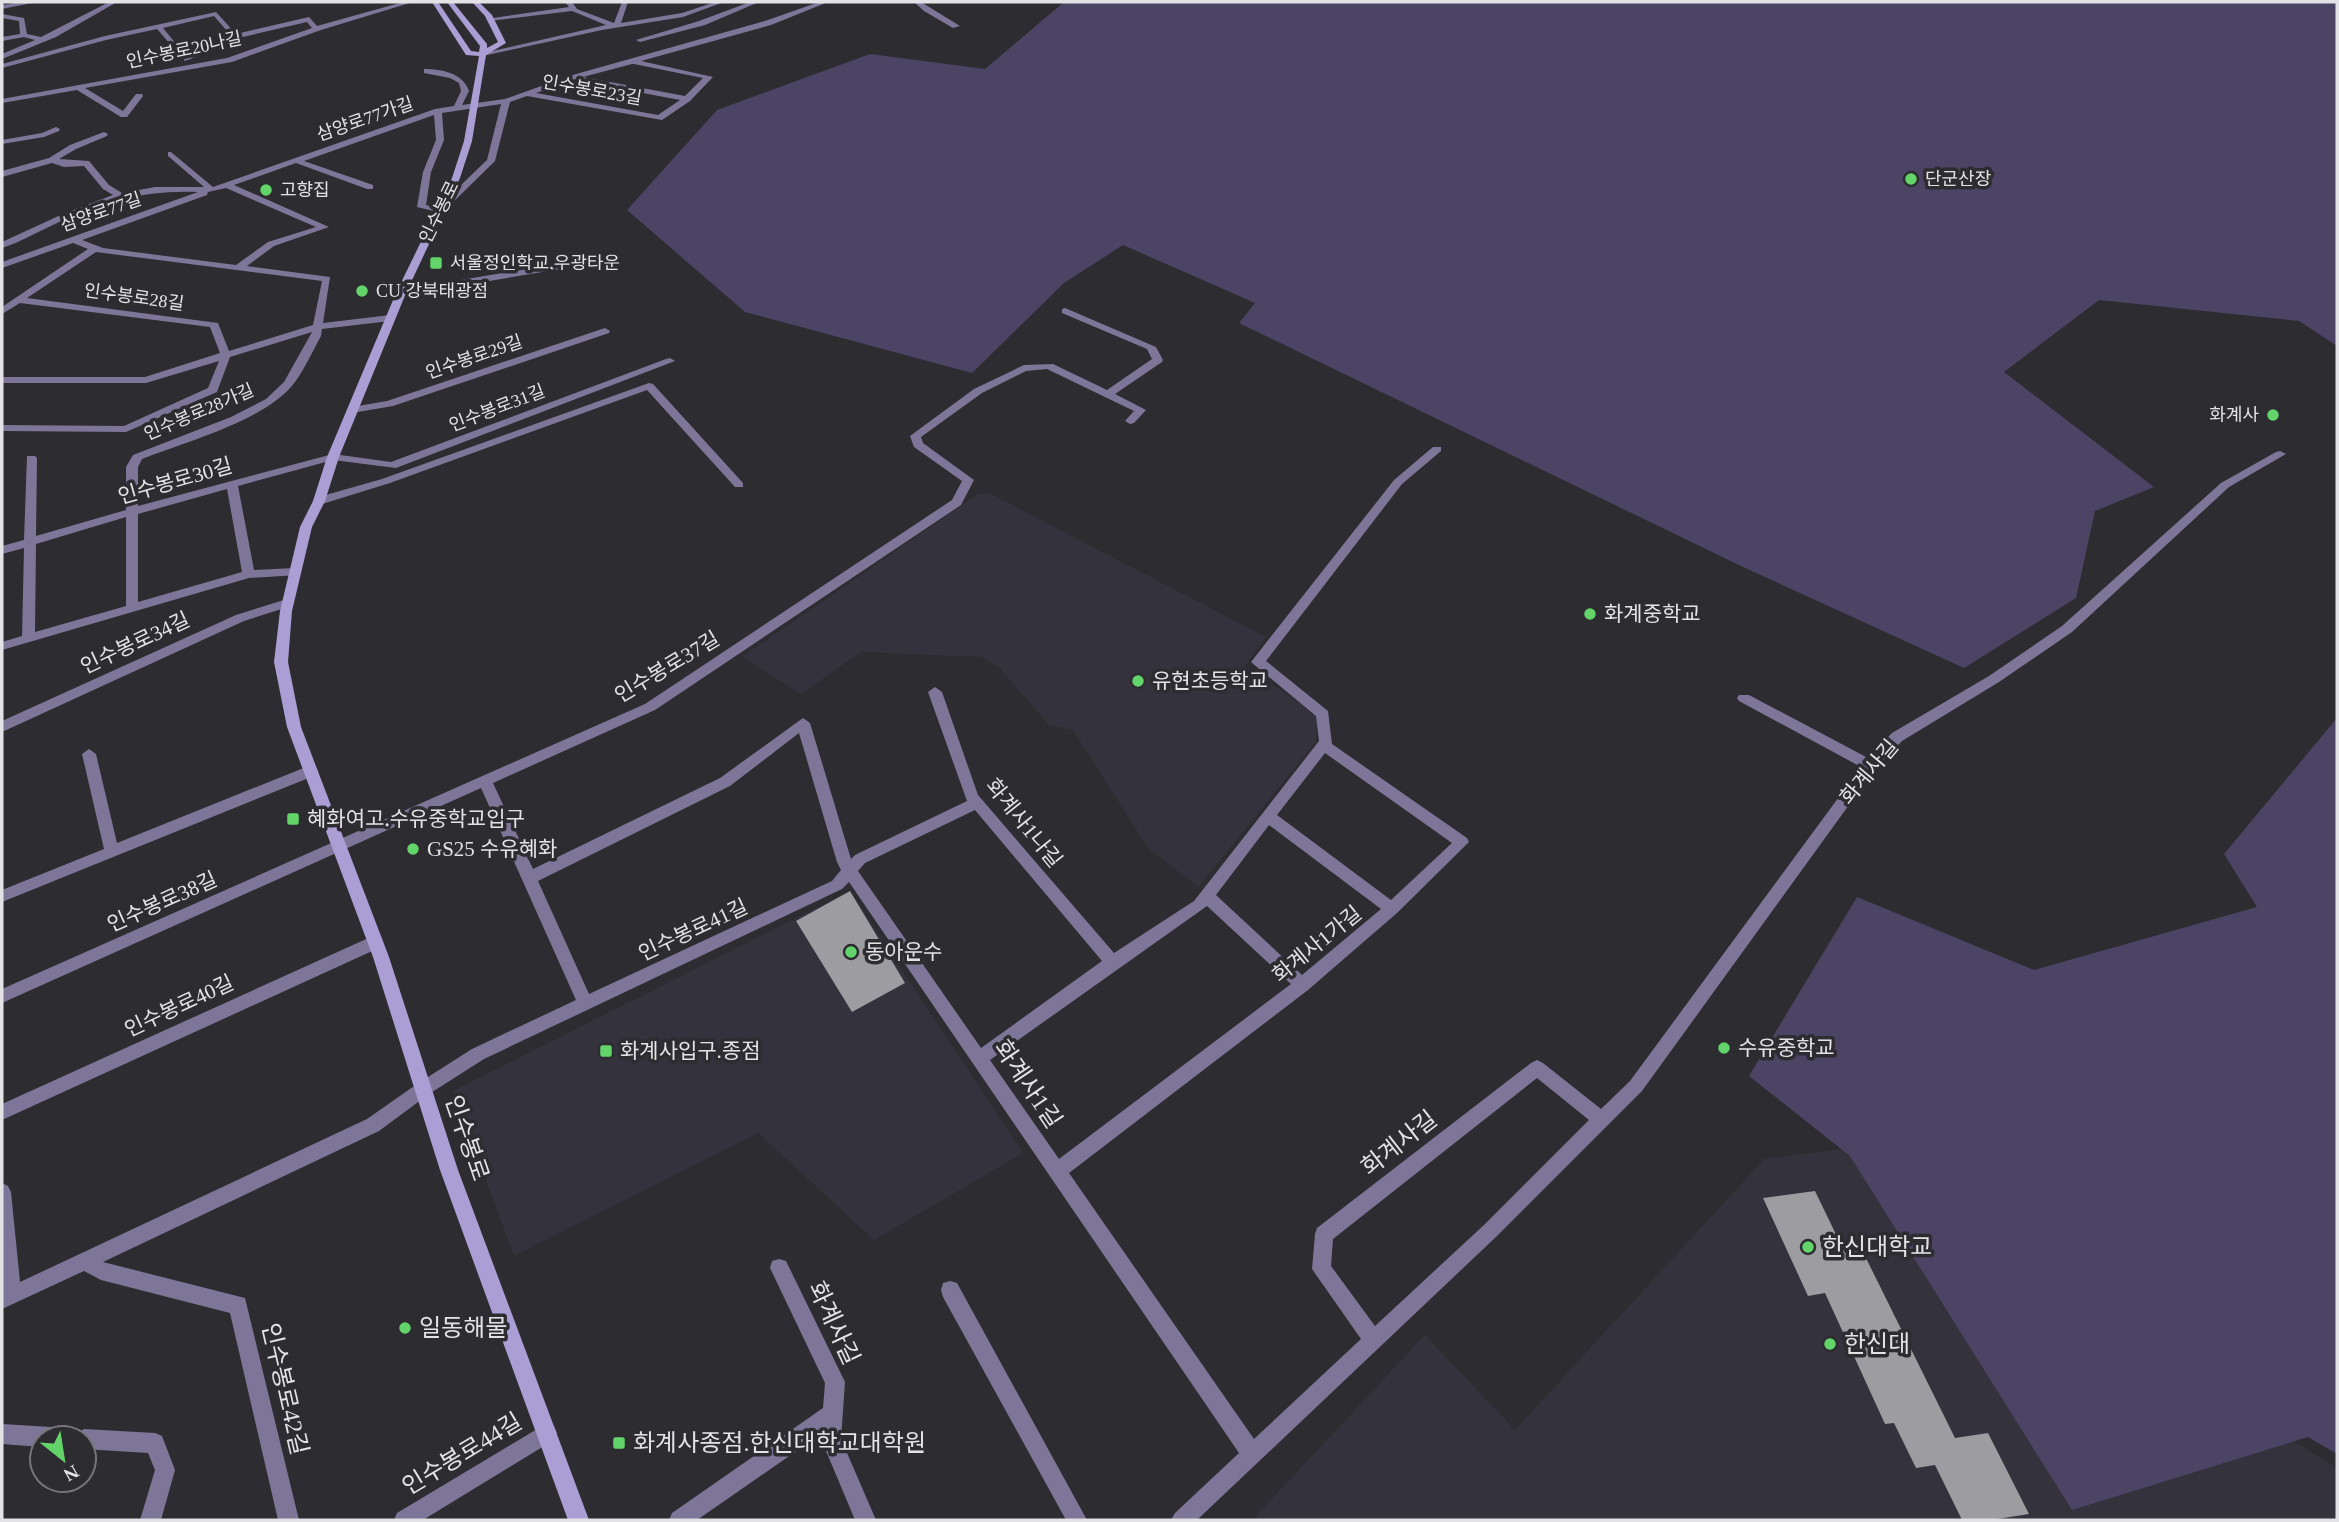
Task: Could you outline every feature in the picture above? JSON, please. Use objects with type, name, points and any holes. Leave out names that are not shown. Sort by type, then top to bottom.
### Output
[{"type":"main road","points":[[435,2],[469,53],[483,56],[502,43],[490,19],[475,2]]},
{"type":"main road","points":[[450,2],[484,46],[483,56]]},
{"type":"main road","name":"인수봉로","points":[[483,56],[468,141],[456,178],[390,318],[333,457],[319,501],[306,527],[288,603],[281,662],[294,727],[375,942],[449,1170],[579,1520]]},
{"type":"street","points":[[2,7],[34,2]]},
{"type":"street","points":[[2,57],[42,40],[114,2]]},
{"type":"street","points":[[368,2],[385,9]]},
{"type":"street","name":"인수봉로20나길","points":[[2,102],[229,60],[316,29],[410,2]]},
{"type":"street","points":[[616,26],[625,2]]},
{"type":"street","points":[[483,56],[616,26],[683,15],[720,2]]},
{"type":"street","points":[[640,40],[702,23],[756,2]]},
{"type":"street","name":"인수봉로23길","points":[[458,106],[506,101],[572,78],[768,23],[825,2]]},
{"type":"street","points":[[917,2],[926,12],[946,18],[956,26]]},
{"type":"street","points":[[490,19],[571,5],[599,22],[628,29],[658,53]]},
{"type":"street","points":[[2,66],[216,14],[234,37],[309,19],[316,29]]},
{"type":"street","points":[[2,16],[22,19],[24,35]]},
{"type":"street","points":[[158,26],[184,59],[213,49]]},
{"type":"street","points":[[2,39],[24,35],[42,40]]},
{"type":"street","points":[[32,44],[53,53]]},
{"type":"street","name":"인수봉로23길","points":[[527,94],[659,118],[687,99],[709,77],[633,62]]},
{"type":"street","points":[[427,71],[452,76],[463,82],[465,91],[458,106]]},
{"type":"street","name":"인수봉로23길","points":[[572,78],[687,99]]},
{"type":"street","points":[[78,87],[124,114],[139,96]]},
{"type":"street","points":[[442,110],[440,140],[427,172],[421,207],[439,211],[491,161],[506,101]]},
{"type":"street","name":"삼양로77가길","points":[[2,245],[107,199],[178,189],[212,190],[458,106]]},
{"type":"street","points":[[2,142],[44,135],[56,129]]},
{"type":"street","points":[[2,174],[52,160],[73,147],[104,134]]},
{"type":"street","points":[[172,154],[212,190]]},
{"type":"street","points":[[52,160],[64,164],[86,163],[106,187],[121,196]]},
{"type":"street","name":"삼양로77가길","points":[[295,160],[370,187]]},
{"type":"street","points":[[226,185],[324,227],[271,244],[238,268]]},
{"type":"street","name":"삼양로77길","points":[[2,265],[212,190]]},
{"type":"street","name":"인수봉로28가길","points":[[72,239],[94,249],[327,279],[319,327],[288,384],[270,401],[235,419],[137,457],[132,467],[134,512]]},
{"type":"street","name":"인수봉로28길","points":[[2,311],[94,249]]},
{"type":"street","points":[[401,293],[575,264]]},
{"type":"street","name":"인수봉로28길","points":[[18,299],[214,326],[226,355]]},
{"type":"street","points":[[1065,311],[1151,348],[1158,360],[1108,394],[1141,410],[1130,421]]},
{"type":"street","points":[[2,380],[146,380],[319,327],[390,318]]},
{"type":"street","name":"인수봉로29길","points":[[352,410],[389,404],[605,331]]},
{"type":"street","points":[[2,428],[126,429],[213,390],[226,355]]},
{"type":"street","name":"인수봉로31길","points":[[333,457],[392,466],[670,361]]},
{"type":"street","name":"인수봉로37길","points":[[339,846],[650,707],[957,502],[968,480],[918,445],[915,436],[978,391],[1024,368],[1049,366],[1108,394]]},
{"type":"street","points":[[319,501],[386,481],[649,386],[739,485]]},
{"type":"street","points":[[980,1058],[1199,905],[1324,745],[1323,714],[1258,662],[1398,482],[1437,449]]},
{"type":"street","name":"화계사길","points":[[1182,1520],[1491,1230],[1636,1086],[1870,765],[1897,737],[1994,679],[2067,629],[2225,485],[2280,454]]},
{"type":"street","points":[[28,639],[31,457]]},
{"type":"street","name":"인수봉로30길","points":[[2,550],[333,457]]},
{"type":"street","points":[[232,484],[249,575]]},
{"type":"street","points":[[132,608],[134,512]]},
{"type":"street","points":[[2,646],[249,575],[295,572]]},
{"type":"street","name":"인수봉로34길","points":[[2,727],[240,618],[288,603]]},
{"type":"street","name":"화계사1나길","points":[[935,692],[972,797],[1113,963]]},
{"type":"street","points":[[1744,698],[1870,765]]},
{"type":"street","name":"화계사1길","points":[[529,878],[725,782],[803,723],[844,862],[1252,1454]]},
{"type":"street","name":"화계사1가길","points":[[1057,1171],[1302,985],[1392,908],[1462,842],[1324,745]]},
{"type":"street","points":[[89,754],[112,852]]},
{"type":"street","points":[[2,897],[311,771]]},
{"type":"street","points":[[485,781],[586,1004]]},
{"type":"street","name":"인수봉로41길","points":[[423,1089],[478,1055],[837,885],[860,859],[976,803]]},
{"type":"street","points":[[1269,817],[1392,908]]},
{"type":"street","name":"인수봉로38길","points":[[2,996],[339,846]]},
{"type":"street","points":[[1207,896],[1302,985]]},
{"type":"street","name":"인수봉로40길","points":[[2,1112],[375,942]]},
{"type":"street","name":"화계사길","points":[[1374,1340],[1321,1269],[1324,1234],[1537,1068],[1602,1119]]},
{"type":"street","points":[[2,1192],[7,1298],[373,1125],[423,1089]]},
{"type":"street","name":"인수봉로42길","points":[[84,1261],[102,1271],[238,1304],[289,1520]]},
{"type":"street","name":"화계사길","points":[[779,1268],[835,1382],[831,1439],[866,1520]]},
{"type":"street","points":[[950,1290],[1077,1520]]},
{"type":"street","points":[[679,1520],[832,1414]]},
{"type":"street","name":"인수봉로44길","points":[[404,1520],[547,1433]]},
{"type":"street","points":[[2,1434],[28,1436]]},
{"type":"street","points":[[98,1440],[155,1443],[165,1470],[151,1520]]},
{"type":"shaded area","points":[[1064,2],[2337,2],[2337,346],[2299,321],[2099,300],[2004,372],[2154,487],[2095,511],[2076,598],[1964,668],[1741,566],[1239,323],[1255,303],[1123,245],[1064,283],[972,373],[745,312],[627,210],[717,110],[870,54],[985,69]]},
{"type":"shaded area","name":"유현초등학교","points":[[989,493],[1266,637],[1245,666],[1317,715],[1316,742],[1198,887],[1148,848],[1073,730],[1049,725],[999,667],[981,657],[861,652],[801,694],[742,657],[978,494]]},
{"type":"shaded area","points":[[2337,718],[2337,1454],[2308,1437],[2072,1510],[1850,1156],[1749,1076],[1857,897],[2034,970],[2257,907],[2224,854]]},
{"type":"shaded area","name":"동아운수","points":[[850,891],[1023,1153],[874,1240],[758,1133],[514,1256],[453,1091]]},
{"type":"shaded area","name":"한신대학교","points":[[1866,1146],[2282,1434],[2337,1468],[2337,1520],[1252,1520],[1425,1335],[1515,1430],[1764,1159]]},
{"type":"building","name":"동아운수","points":[[850,891],[905,983],[852,1012],[796,921]]},
{"type":"building","points":[[1815,1191],[1845,1253],[1862,1250],[1955,1438],[1988,1433],[2029,1514],[1991,1520],[1962,1520],[1935,1465],[1916,1468],[1894,1423],[1885,1424],[1825,1293],[1808,1296],[1763,1198]]},
{"type":"place","name":"단군산장","points":[[1911,179]]},
{"type":"place","name":"고향집","points":[[266,190]]},
{"type":"place","name":"서울정인학교.우광타운","points":[[436,263]]},
{"type":"place","name":"CU 강북태광점","points":[[362,291]]},
{"type":"place","name":"화계사","points":[[2273,415]]},
{"type":"place","name":"화계중학교","points":[[1590,614]]},
{"type":"place","name":"유현초등학교","points":[[1138,681]]},
{"type":"place","name":"혜화여고.수유중학교입구","points":[[293,819]]},
{"type":"place","name":"GS25 수유혜화","points":[[413,849]]},
{"type":"place","name":"동아운수","points":[[851,952]]},
{"type":"place","name":"수유중학교","points":[[1724,1048]]},
{"type":"place","name":"화계사입구.종점","points":[[606,1051]]},
{"type":"place","name":"한신대학교","points":[[1808,1247]]},
{"type":"place","name":"일동해물","points":[[405,1328]]},
{"type":"place","name":"한신대","points":[[1830,1344]]},
{"type":"place","name":"화계사종점.한신대학교대학원","points":[[619,1443]]}]
